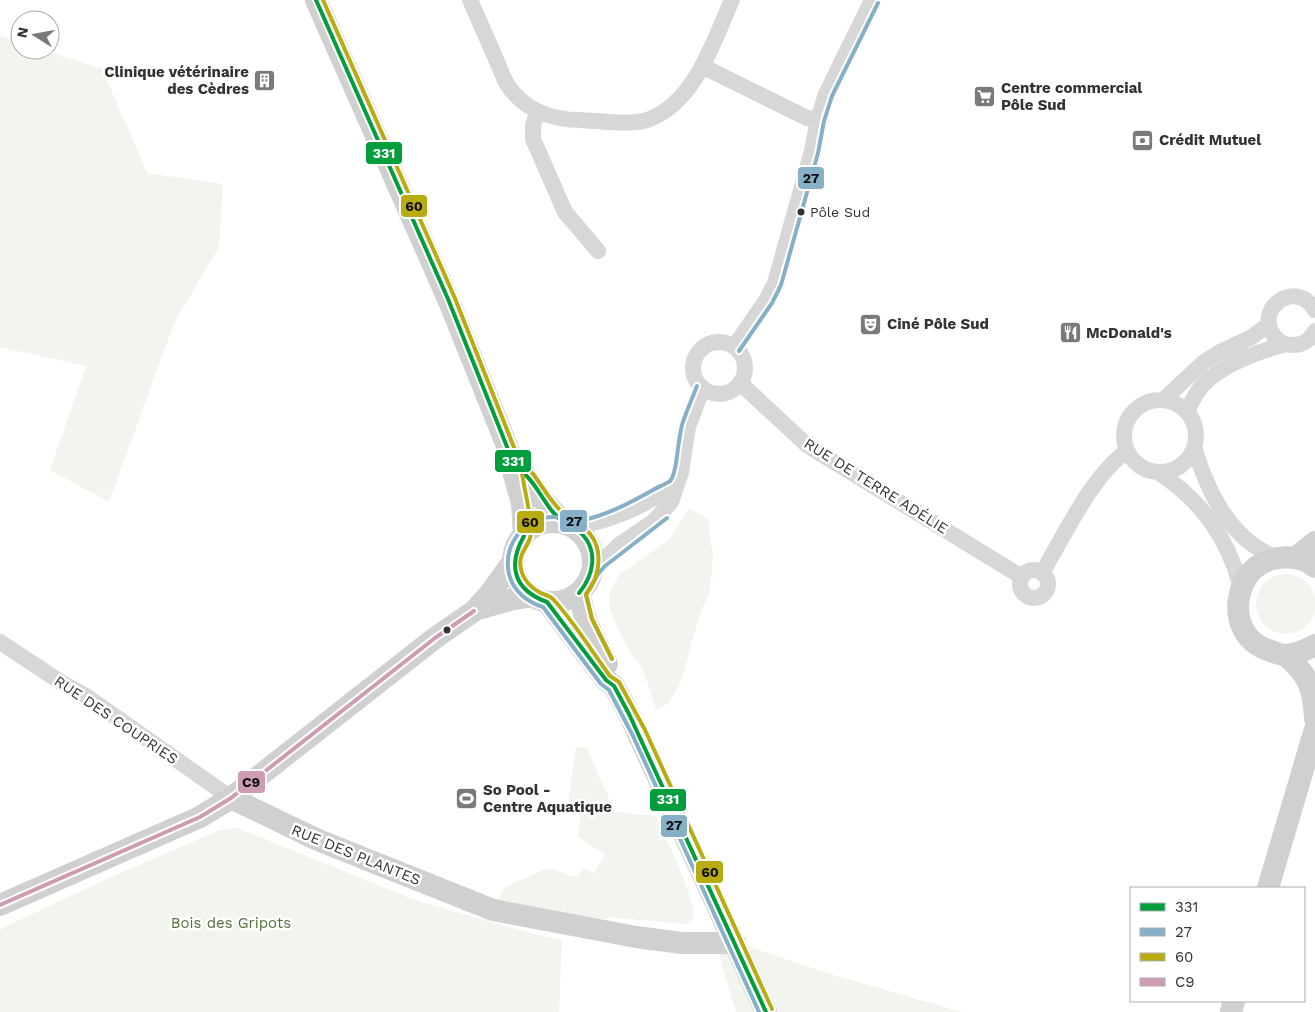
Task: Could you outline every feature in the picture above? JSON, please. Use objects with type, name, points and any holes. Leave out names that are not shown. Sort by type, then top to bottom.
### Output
[{"type":"main road","points":[[316,0],[448,299],[515,467],[514,475],[522,503],[524,536]]},
{"type":"main road","points":[[474,611],[513,598],[558,602],[569,599],[585,587],[592,571],[593,561],[587,542],[540,497],[524,471],[515,467]]},
{"type":"main road","points":[[569,526],[554,523],[543,524],[533,528],[524,536],[517,547],[514,571],[524,590],[540,599],[606,680],[614,686]]},
{"type":"main road","points":[[1315,542],[1285,558],[1258,566],[1250,572],[1241,587],[1237,603],[1240,620],[1246,634],[1262,648],[1286,655],[1308,679],[1314,695],[1315,718]]},
{"type":"main road","points":[[1285,558],[1312,564],[1315,567]]},
{"type":"main road","points":[[0,906],[200,817],[231,798],[428,643],[474,611],[491,592],[514,560]]},
{"type":"main road","points":[[579,593],[586,621],[613,676],[614,686],[639,733],[766,1012]]},
{"type":"main road","points":[[1286,655],[1303,652],[1315,645]]},
{"type":"main road","points":[[1268,887],[1315,729]]},
{"type":"main road","name":"RUE DES PLANTES","points":[[231,798],[256,812],[318,840],[493,910],[636,937],[682,943],[734,943]]},
{"type":"street","points":[[470,0],[508,86],[521,101],[537,112],[558,119],[627,122],[648,119],[668,108],[684,93],[702,66],[732,0]]},
{"type":"street","points":[[734,347],[767,299],[775,283],[826,94],[872,0]]},
{"type":"street","points":[[702,66],[807,118],[818,119]]},
{"type":"street","points":[[537,112],[533,126],[533,139],[565,212],[598,251]]},
{"type":"street","points":[[1286,344],[1274,336],[1268,324],[1273,306],[1284,298],[1291,296],[1305,299],[1311,303],[1315,310]]},
{"type":"street","points":[[1163,400],[1204,362],[1252,337],[1268,324]]},
{"type":"street","points":[[1187,412],[1198,390],[1216,374],[1260,351],[1286,344],[1301,344],[1312,336],[1315,331]]},
{"type":"street","points":[[714,343],[724,343],[734,347],[739,351],[745,363],[744,374],[740,383],[737,388],[725,394],[715,394],[703,388],[697,381],[694,369],[694,362],[699,352],[707,345],[714,343]]},
{"type":"street","name":"RUE DE TERRE ADÉLIE","points":[[740,383],[808,446],[1022,577]]},
{"type":"street","points":[[592,571],[619,545],[653,522],[671,502],[675,485],[681,472],[688,427],[703,388]]},
{"type":"street","points":[[1163,400],[1180,406],[1187,412],[1192,420],[1196,438],[1194,448],[1184,463],[1168,471],[1158,472],[1140,466],[1132,459],[1124,440],[1124,430],[1133,412],[1140,406],[1151,401],[1163,400]]},
{"type":"street","points":[[1194,448],[1201,471],[1214,499],[1237,531],[1254,546],[1285,558]]},
{"type":"street","points":[[1042,573],[1090,492],[1109,467],[1127,450]]},
{"type":"street","points":[[1158,472],[1178,486],[1205,514],[1225,543],[1241,587]]},
{"type":"street","points":[[569,526],[608,519],[639,506],[675,485]]},
{"type":"street","points":[[1029,571],[1042,573],[1046,577],[1048,586],[1044,594],[1036,598],[1027,597],[1023,594],[1020,586],[1022,577],[1029,571]]},
{"type":"street","name":"RUE DES COUPRIES","points":[[0,642],[62,683],[86,696],[231,798]]},
{"type":"green space","points":[[0,36],[10,39],[10,60],[60,60],[60,55],[102,69],[147,173],[223,184],[219,247],[174,323],[109,502],[50,470],[86,366],[0,347]]},
{"type":"green space","points":[[689,508],[708,519],[713,557],[710,589],[696,627],[681,682],[668,704],[656,709],[643,669],[630,653],[610,609],[610,592],[619,575],[670,539]]},
{"type":"green space","points":[[1286,574],[1302,579],[1307,583],[1311,588],[1316,604],[1311,620],[1307,625],[1302,629],[1286,634],[1270,629],[1265,625],[1261,620],[1256,604],[1261,588],[1265,583],[1270,579]]},
{"type":"green space","points":[[576,747],[587,748],[615,812],[656,816],[689,894],[693,914],[689,922],[684,924],[610,917],[606,920],[495,902],[507,886],[544,870],[553,869],[576,876],[579,875],[584,867],[594,873],[605,855],[578,837],[581,806],[568,804]]},
{"type":"green space","name":"Bois des Gripots","points":[[237,828],[418,901],[562,940],[559,1012],[0,1012],[0,929],[109,878],[220,830]]},
{"type":"green space","points":[[713,934],[820,971],[962,1012],[736,1012]]},
{"type":"transit line","name":"331","points":[[316,0],[448,299],[515,467],[531,481],[560,520],[582,534],[591,548],[591,572],[579,593]]},
{"type":"transit line","name":"60","points":[[323,0],[454,296],[521,465],[531,533],[520,563],[524,577],[535,590],[553,599],[610,676],[619,682],[645,730],[772,1009]]},
{"type":"transit line","name":"27","points":[[739,351],[772,303],[781,285],[832,96],[878,3]]},
{"type":"transit line","name":"27","points":[[697,386],[682,425],[675,470],[670,481],[618,508],[590,518],[570,521],[554,517],[543,518],[533,522],[525,527],[512,543],[508,563],[509,574],[517,591],[526,599],[543,607],[601,684],[609,690],[633,736],[759,1012]]},
{"type":"transit line","name":"60","points":[[519,458],[523,465],[534,475],[556,506],[569,519],[584,528],[591,535],[595,543],[599,561],[595,578],[586,594],[592,619],[612,659]]},
{"type":"transit line","name":"27","points":[[612,659],[592,619],[586,595],[605,566],[667,518]]},
{"type":"transit line","name":"331","points":[[524,536],[516,557],[515,567],[517,576],[527,591],[547,602]]},
{"type":"transit line","name":"331","points":[[547,602],[606,680],[614,686],[629,714],[766,1012]]},
{"type":"transit line","name":"C9","points":[[0,905],[200,817],[231,798],[435,638],[474,611]]},
{"type":"place","name":"Clinique vétérinaire des Cèdres","points":[[265,81]]},
{"type":"place","name":"Centre commercial Pôle Sud","points":[[985,97]]},
{"type":"place","name":"Crédit Mutuel","points":[[1143,140]]},
{"type":"place","name":"Pôle Sud","points":[[801,212]]},
{"type":"place","name":"Ciné Pôle Sud","points":[[871,324]]},
{"type":"place","name":"McDonald's","points":[[1070,333]]},
{"type":"place","name":"So Pool - Centre Aquatique","points":[[467,799]]}]
